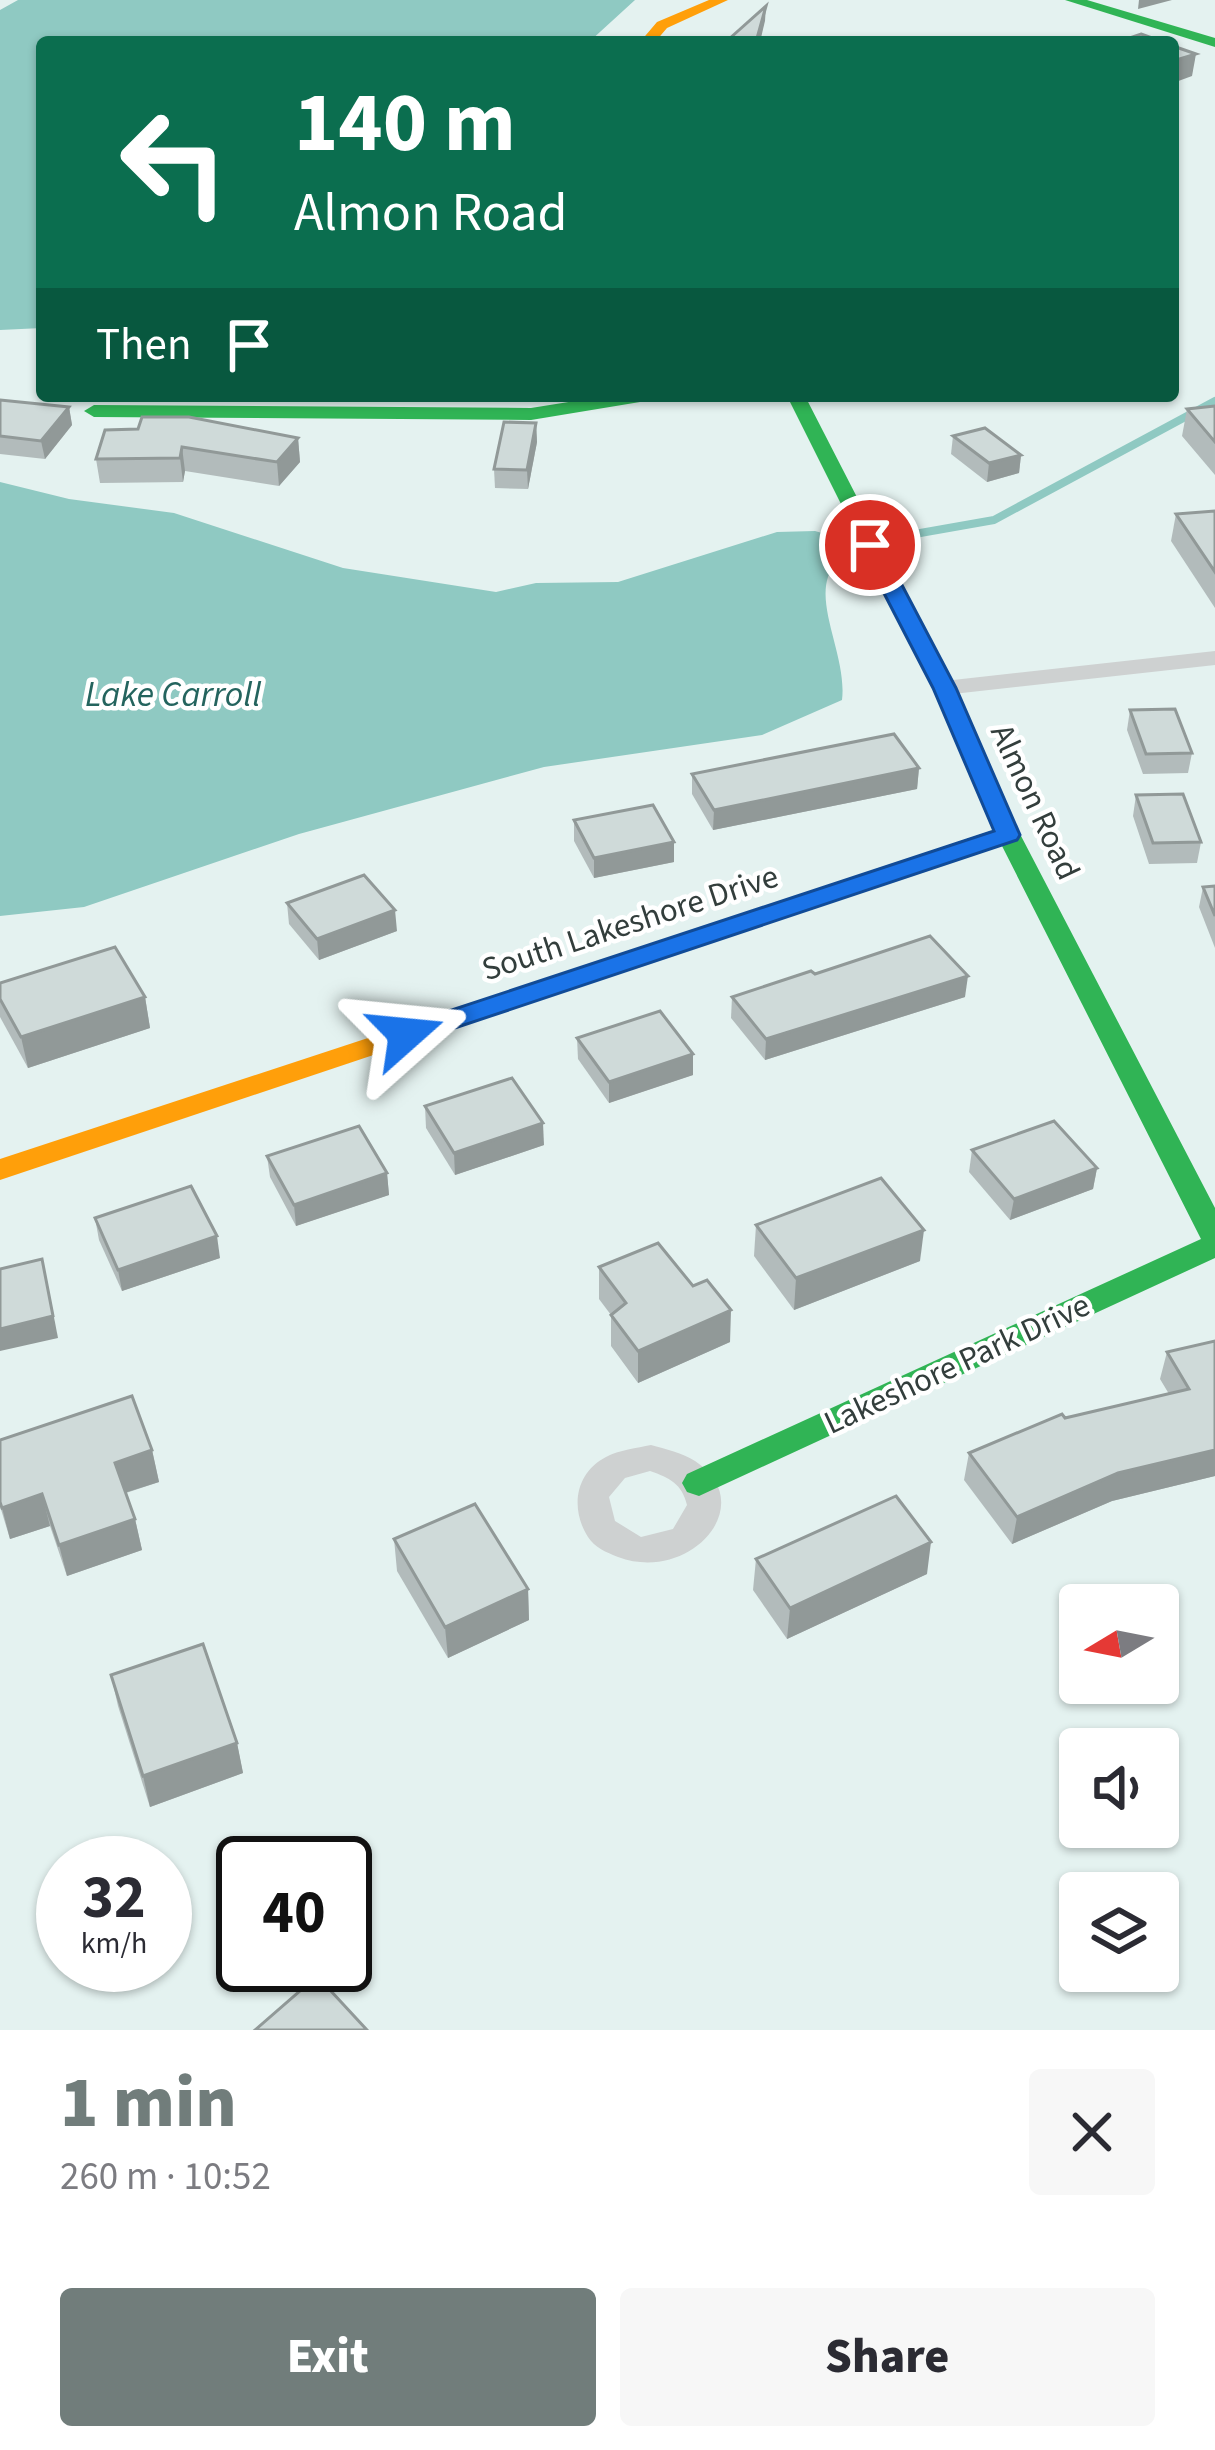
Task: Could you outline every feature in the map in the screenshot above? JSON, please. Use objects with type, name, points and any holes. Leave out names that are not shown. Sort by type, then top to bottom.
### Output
[{"type":"street","points":[[652,36],[662,26],[722,0]]},
{"type":"street","points":[[1072,0],[1215,43]]},
{"type":"street","points":[[94,411],[531,414],[604,402]]},
{"type":"street","name":"Almon Road","points":[[799,402],[944,688],[1008,835],[1215,1242]]},
{"type":"street","points":[[944,688],[1215,658]]},
{"type":"street","name":"South Lakeshore Drive","points":[[0,1170],[1008,835]]},
{"type":"street","name":"Lakeshore Park Drive","points":[[699,1483],[1215,1242]]},
{"type":"water","points":[[18,0],[635,0],[596,36],[36,36],[36,328],[0,330],[0,10]]},
{"type":"water","name":"Lake Carroll","points":[[0,482],[69,499],[174,513],[343,568],[496,592],[536,583],[618,582],[777,532],[815,531],[836,537],[845,554],[829,574],[826,590],[842,700],[762,735],[544,767],[299,834],[84,907],[0,916]]},
{"type":"building","points":[[766,6],[758,36],[732,36]]},
{"type":"building","points":[[1179,48],[1196,54],[1179,59]]},
{"type":"building","points":[[0,400],[69,407],[41,441],[0,436]]},
{"type":"building","points":[[1215,406],[1215,442],[1187,409]]},
{"type":"building","points":[[142,417],[189,417],[298,438],[277,462],[182,447],[180,458],[96,459],[105,430],[138,429]]},
{"type":"building","points":[[504,422],[536,423],[527,470],[494,469]]},
{"type":"building","points":[[985,428],[1021,455],[989,463],[953,436]]},
{"type":"building","points":[[1215,511],[1215,572],[1176,514]]},
{"type":"building","points":[[1175,709],[1192,753],[1146,754],[1130,710]]},
{"type":"building","points":[[894,734],[919,768],[714,810],[692,774]]},
{"type":"building","points":[[1183,794],[1201,842],[1153,843],[1136,795]]},
{"type":"building","points":[[653,805],[674,842],[594,858],[574,820]]},
{"type":"building","points":[[364,875],[395,910],[317,939],[287,903]]},
{"type":"building","points":[[1215,886],[1215,916],[1203,887]]},
{"type":"building","points":[[930,936],[968,976],[766,1039],[732,997],[811,971],[815,974]]},
{"type":"building","points":[[115,947],[145,997],[21,1037],[0,999],[0,983]]},
{"type":"building","points":[[660,1011],[693,1054],[609,1082],[577,1038]]},
{"type":"building","points":[[512,1078],[543,1123],[454,1153],[425,1106]]},
{"type":"building","points":[[1054,1121],[1097,1168],[1014,1199],[972,1150]]},
{"type":"building","points":[[359,1126],[387,1173],[294,1205],[267,1156]]},
{"type":"building","points":[[881,1178],[924,1230],[796,1278],[756,1225]]},
{"type":"building","points":[[191,1186],[217,1236],[118,1270],[95,1218]]},
{"type":"building","points":[[658,1243],[693,1286],[707,1280],[731,1310],[638,1351],[611,1315],[626,1303],[599,1267]]},
{"type":"building","points":[[42,1259],[53,1316],[0,1329],[0,1269]]},
{"type":"building","points":[[1215,1341],[1215,1450],[1118,1473],[1017,1517],[969,1453],[1062,1414],[1065,1418],[1189,1389],[1167,1352]]},
{"type":"building","points":[[132,1396],[152,1450],[115,1463],[135,1519],[59,1545],[42,1494],[2,1508],[0,1440]]},
{"type":"building","points":[[896,1496],[931,1542],[790,1608],[756,1559]]},
{"type":"building","points":[[475,1504],[528,1589],[445,1627],[394,1539]]},
{"type":"building","points":[[203,1644],[237,1743],[143,1776],[111,1675]]},
{"type":"building","points":[[299,1992],[332,1992],[367,2030],[255,2030]]},
{"type":"waterway","points":[[892,538],[994,520],[1215,401]]},
{"type":"traffic: fast","points":[[1072,0],[1215,43]]},
{"type":"traffic: fast","points":[[94,411],[531,414],[604,402]]},
{"type":"traffic: fast","points":[[799,402],[944,688],[1008,834],[1215,1237]]},
{"type":"traffic: fast","points":[[666,948],[1008,834]]},
{"type":"traffic: fast","points":[[699,1483],[1215,1245]]},
{"type":"traffic: slow","points":[[652,36],[662,25],[721,0]]},
{"type":"traffic: slow","points":[[0,1170],[666,948]]},
{"type":"route","points":[[406,1034],[1008,835],[944,688],[870,545]]}]
